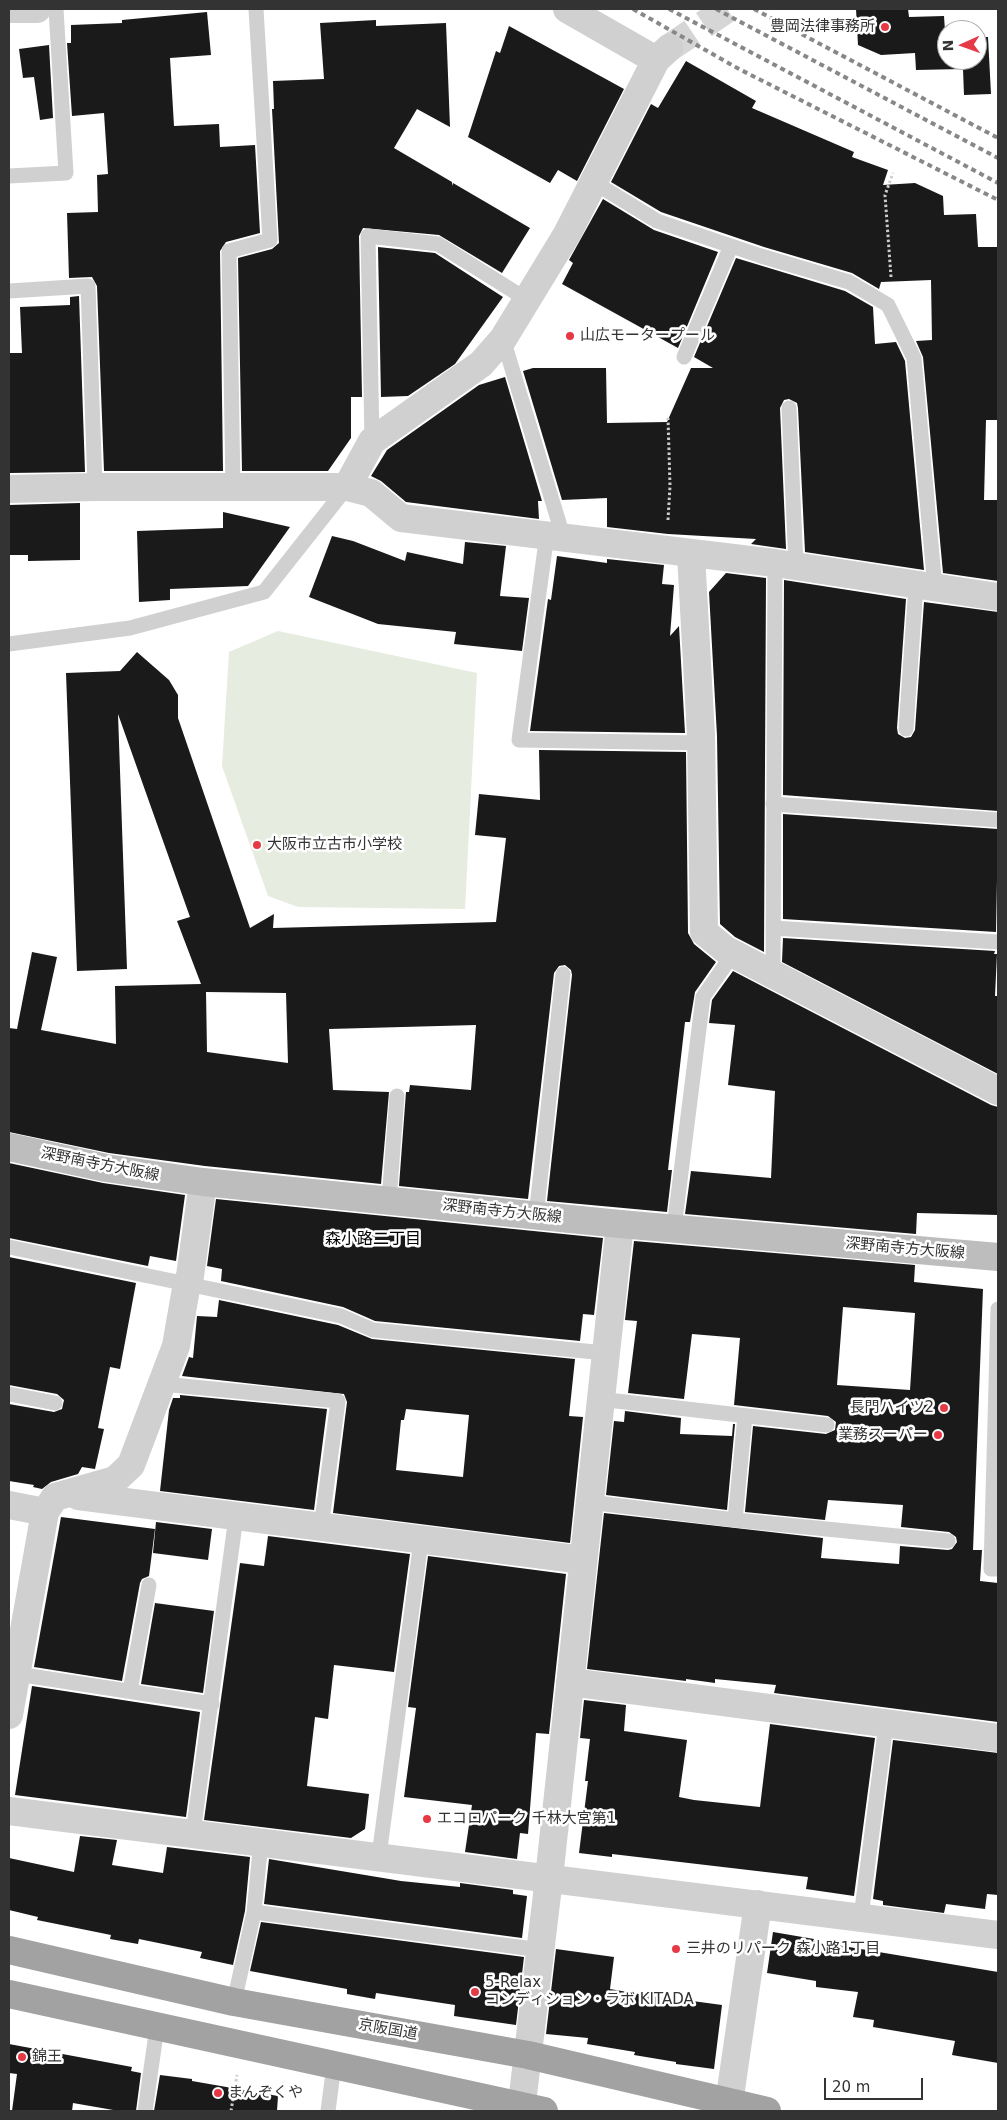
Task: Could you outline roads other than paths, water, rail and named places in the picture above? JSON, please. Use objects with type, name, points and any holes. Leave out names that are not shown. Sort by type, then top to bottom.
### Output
[{"type":"highway","name":"京阪国道","points":[[9,1950],[234,2002],[528,2055],[767,2111]]},
{"type":"highway","points":[[9,1994],[529,2110]]},
{"type":"main road","name":"深野南寺方大阪線","points":[[9,1147],[106,1168],[204,1182],[620,1224],[998,1257]]},
{"type":"street","points":[[9,9],[37,9]]},
{"type":"street","points":[[347,487],[372,441],[481,364],[503,339],[567,234],[663,54],[567,9]]},
{"type":"street","points":[[9,489],[347,487],[371,493],[401,518],[555,535],[785,565],[998,597]]},
{"type":"street","points":[[679,552],[702,743],[704,932],[733,954],[998,1091]]},
{"type":"street","points":[[55,1503],[115,1480],[131,1466],[176,1346],[187,1283],[190,1276],[204,1182]]},
{"type":"street","points":[[529,2110],[528,2055],[549,1878],[599,1400],[620,1224]]},
{"type":"street","points":[[9,1715],[55,1503]]},
{"type":"street","points":[[9,1505],[55,1503],[236,1517],[583,1560]]},
{"type":"street","points":[[570,1682],[998,1738]]},
{"type":"street","points":[[9,1811],[262,1841],[998,1935]]},
{"type":"street","points":[[730,2102],[758,1904]]},
{"type":"lane","points":[[9,176],[66,173],[56,9]]},
{"type":"lane","points":[[233,487],[229,251],[270,240],[256,9]]},
{"type":"lane","points":[[595,182],[657,221],[849,282],[888,305],[914,358],[925,586],[906,729]]},
{"type":"lane","points":[[372,441],[368,236],[438,244],[526,299]]},
{"type":"lane","points":[[684,357],[731,246]]},
{"type":"lane","points":[[9,291],[88,286],[95,487]]},
{"type":"lane","points":[[503,339],[555,535],[519,740],[702,743]]},
{"type":"lane","points":[[773,973],[773,804],[785,565],[789,408]]},
{"type":"lane","points":[[9,644],[130,628],[264,592],[347,487]]},
{"type":"lane","points":[[773,804],[998,820]]},
{"type":"lane","points":[[773,928],[998,942]]},
{"type":"lane","points":[[674,1228],[704,997],[733,954]]},
{"type":"lane","points":[[536,1216],[563,974]]},
{"type":"lane","points":[[389,1200],[397,1096]]},
{"type":"lane","points":[[9,1247],[341,1316],[373,1330],[605,1353]]},
{"type":"lane","points":[[998,1308],[991,1569],[998,1569]]},
{"type":"lane","points":[[162,1384],[338,1401],[320,1528]]},
{"type":"lane","points":[[9,1394],[55,1403]]},
{"type":"lane","points":[[599,1400],[827,1425]]},
{"type":"lane","points":[[735,1520],[746,1416]]},
{"type":"lane","points":[[589,1502],[735,1520],[948,1541]]},
{"type":"lane","points":[[193,1833],[236,1517]]},
{"type":"lane","points":[[379,1856],[420,1541]]},
{"type":"lane","points":[[130,1691],[149,1584]]},
{"type":"lane","points":[[17,1674],[212,1704]]},
{"type":"lane","points":[[861,1917],[886,1724]]},
{"type":"lane","points":[[234,2002],[254,1912],[262,1841]]},
{"type":"lane","points":[[254,1912],[541,1950]]},
{"type":"lane","points":[[144,2111],[158,2027]]},
{"type":"lane","points":[[328,2111],[334,2065]]},
{"type":"tunnel","points":[[669,48],[727,9]]},
{"type":"railway","points":[[633,9],[739,69],[998,200]]},
{"type":"railway","points":[[669,9],[998,183]]},
{"type":"railway","points":[[716,9],[998,158]]},
{"type":"railway","points":[[754,9],[998,138]]},
{"type":"place","name":"豊岡法律事務所","points":[[885,27]]},
{"type":"place","name":"山広モータープール","points":[[570,336]]},
{"type":"place","name":"大阪市立古市小学校","points":[[257,845]]},
{"type":"place","name":"長門ハイツ2","points":[[944,1408]]},
{"type":"place","name":"業務スーパー","points":[[938,1435]]},
{"type":"place","name":"エコロパーク 千林大宮第1","points":[[427,1819]]},
{"type":"place","name":"三井のリパーク 森小路1丁目","points":[[676,1949]]},
{"type":"place","name":"5-Relax コンディション・ラボ KITADA","points":[[475,1992]]},
{"type":"place","name":"錦王","points":[[22,2057]]},
{"type":"place","name":"まんぞくや","points":[[218,2093]]},
{"type":"district","name":"森小路二丁目","points":[[373,1240]]}]
